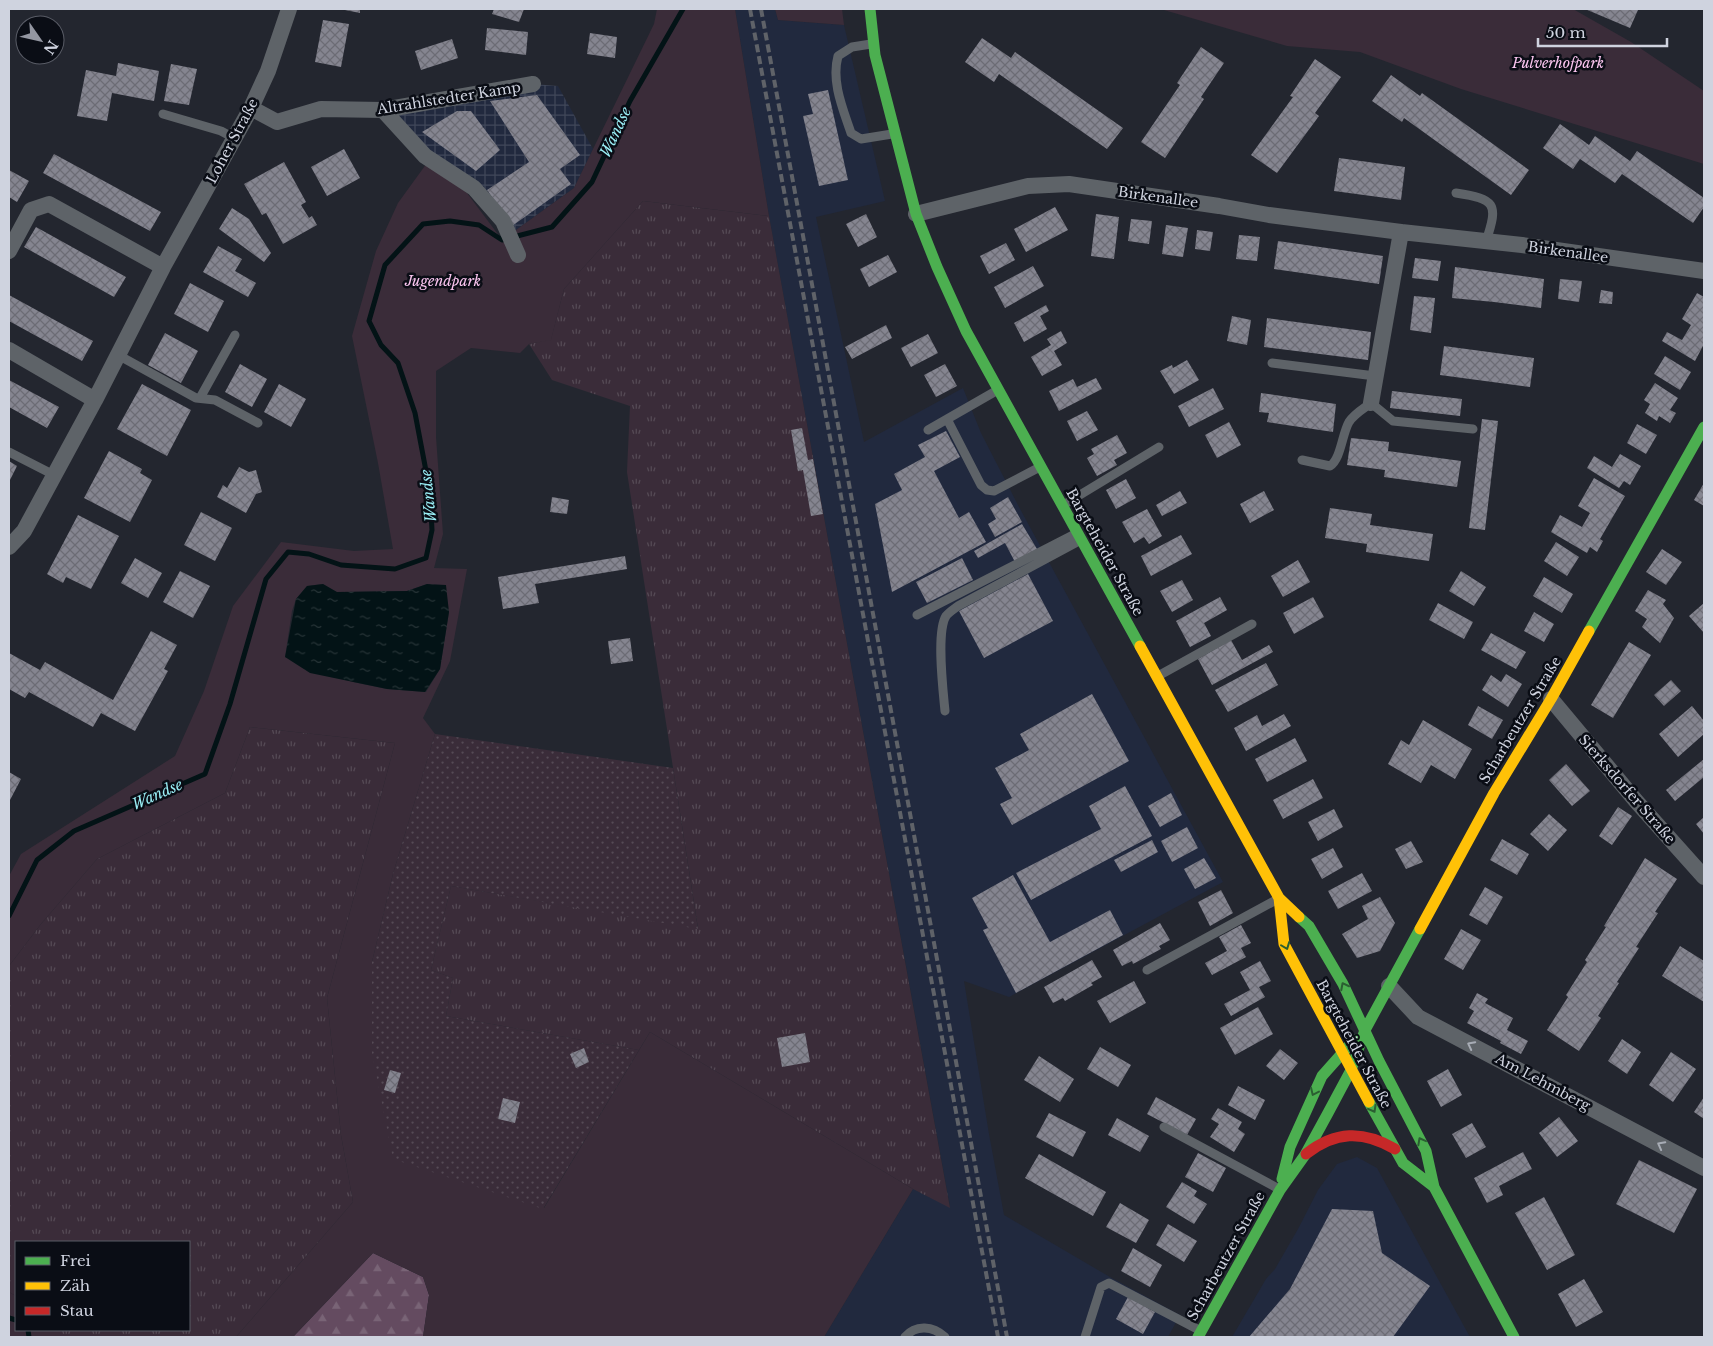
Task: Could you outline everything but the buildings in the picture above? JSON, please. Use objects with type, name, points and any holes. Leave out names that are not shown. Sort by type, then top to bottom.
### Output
[{"type":"main road","name":"Bargteheider Straße","points":[[870,9],[875,55],[916,214],[966,332],[1279,898],[1309,926],[1343,984],[1388,1078],[1426,1151],[1434,1187],[1514,1337]]},
{"type":"main road","name":"Scharbeutzer Straße","points":[[1200,1334],[1280,1190],[1305,1155],[1351,1070],[1365,1030],[1498,785],[1551,699],[1704,427]]},
{"type":"main road","name":"Bargteheider Straße","points":[[1279,898],[1284,944],[1351,1070],[1403,1164],[1434,1187]]},
{"type":"main road","name":"Scharbeutzer Straße","points":[[1280,1190],[1290,1146],[1322,1076],[1365,1030]]},
{"type":"main road","points":[[1305,1155],[1328,1140],[1350,1135],[1365,1135],[1376,1138],[1395,1149]]},
{"type":"street","name":"Loher Straße","points":[[9,547],[24,532],[95,400],[163,267],[251,108],[268,71],[289,9]]},
{"type":"street","name":"Altrahlstedter Kamp","points":[[251,108],[278,122],[321,109],[382,110],[533,84]]},
{"type":"street","points":[[382,110],[425,156],[474,188],[503,221],[518,255]]},
{"type":"street","name":"Birkenallee","points":[[916,214],[1028,186],[1069,184],[1269,215],[1486,241],[1704,271]]},
{"type":"street","points":[[9,251],[31,210],[49,204],[163,267]]},
{"type":"street","points":[[1371,403],[1401,232]]},
{"type":"street","points":[[9,350],[95,400]]},
{"type":"street","name":"Sierksdorfer Straße","points":[[1551,699],[1636,801],[1704,877]]},
{"type":"street","name":"Am Lehmberg","points":[[1389,986],[1418,1017],[1704,1168]]},
{"type":"lane","points":[[874,44],[852,47],[838,56],[835,67],[836,82],[851,133],[861,139],[895,134]]},
{"type":"lane","points":[[164,114],[220,131],[234,138]]},
{"type":"lane","points":[[1456,193],[1480,197],[1492,206],[1493,220],[1486,241]]},
{"type":"lane","points":[[200,398],[235,335]]},
{"type":"lane","points":[[118,355],[196,398],[215,400],[258,423]]},
{"type":"lane","points":[[1272,363],[1375,376]]},
{"type":"lane","points":[[928,430],[998,390]]},
{"type":"lane","points":[[1302,460],[1330,466],[1333,464],[1336,461],[1344,433],[1351,420],[1371,403],[1392,421],[1472,429]]},
{"type":"lane","points":[[947,419],[981,485],[987,490],[994,491],[1041,466]]},
{"type":"lane","points":[[1062,506],[1159,447]]},
{"type":"lane","points":[[9,452],[54,476]]},
{"type":"lane","points":[[917,615],[1079,536]]},
{"type":"lane","points":[[945,711],[942,673],[942,630],[946,615],[958,606],[1079,536]]},
{"type":"lane","points":[[1156,677],[1252,624]]},
{"type":"lane","points":[[1147,970],[1279,898]]},
{"type":"lane","points":[[1164,1127],[1280,1190]]},
{"type":"lane","points":[[1085,1337],[1097,1294],[1101,1287],[1109,1284],[1200,1334]]},
{"type":"lane","points":[[905,1337],[913,1330],[925,1327],[933,1329],[945,1337]]},
{"type":"shaded area","points":[[735,9],[775,9],[778,20],[844,25],[885,201],[816,217],[864,442],[963,388],[981,433],[1019,507],[1223,882],[1009,997],[964,981],[1004,1215],[1110,1277],[1180,1315],[1168,1337],[824,1337],[913,1189],[950,1207],[769,216]]},
{"type":"shaded area","points":[[533,84],[558,86],[593,149],[574,188],[516,230],[383,110]]},
{"type":"shaded area","points":[[1357,1157],[1377,1168],[1470,1337],[1232,1337],[1266,1279],[1275,1269],[1318,1190],[1337,1164]]},
{"type":"green space","name":"Jugendpark","points":[[657,9],[735,9],[769,216],[643,201],[564,289],[551,340],[529,344],[520,353],[471,348],[436,371],[436,437],[443,534],[434,568],[467,569],[450,661],[423,718],[435,734],[393,874],[372,962],[373,1001],[544,1208],[650,1032],[913,1189],[824,1337],[423,1337],[429,1295],[423,1277],[373,1253],[293,1337],[236,1337],[353,1202],[341,1135],[327,998],[395,743],[250,727],[225,793],[97,859],[41,924],[9,966],[9,876],[21,854],[175,756],[204,691],[233,606],[281,542],[354,551],[393,549],[378,463],[352,336],[376,251],[398,203],[427,163],[467,193],[500,237],[516,230],[574,188],[654,24]],"holes":[[[323,584],[336,592],[407,591],[427,584],[449,612],[440,669],[426,692],[387,689],[353,682],[285,657],[292,611],[296,599],[307,586]]]},
{"type":"green space","points":[[775,9],[842,9],[844,25],[778,20]]},
{"type":"green space","name":"Pulverhofpark","points":[[1056,9],[1573,9],[1631,42],[1704,91],[1704,164],[1461,89],[1360,52],[1287,46],[1164,10]]},
{"type":"green space","points":[[643,201],[769,216],[950,1208],[913,1189],[650,1032],[639,1050],[446,1016],[453,978],[431,970],[451,886],[698,928],[627,472],[630,406],[552,380],[529,344],[551,339],[564,289]]},
{"type":"green space","points":[[250,727],[395,743],[327,998],[341,1135],[353,1202],[236,1337],[53,1337],[53,1331],[190,1331],[190,1241],[15,1241],[15,1295],[9,1292],[9,966],[41,924],[97,859],[225,793]]},
{"type":"green space","points":[[435,734],[673,768],[698,929],[451,886],[431,970],[453,978],[446,1016],[639,1050],[543,1209],[393,1159],[372,1053],[372,962],[393,874]]},
{"type":"green space","points":[[373,1253],[423,1277],[429,1295],[423,1337],[293,1337]]},
{"type":"green space","points":[[9,1292],[15,1295],[15,1331],[53,1331],[53,1337],[9,1337]]},
{"type":"water","points":[[323,584],[337,592],[407,591],[427,584],[446,585],[449,612],[440,669],[425,692],[387,689],[310,673],[285,657],[296,599],[307,586]]},
{"type":"waterway","name":"Wandse","points":[[9,916],[37,860],[74,831],[205,774],[230,704],[266,579],[288,552],[309,554],[341,565],[395,569],[426,558],[432,530],[430,492],[415,413],[398,363],[381,345],[369,321],[385,265],[423,224],[450,221],[479,225],[502,240],[552,227],[592,182],[630,101],[683,9]]},
{"type":"waterway","name":"Wandse","points":[[9,1318],[15,1320]]},
{"type":"waterway","name":"Wandse","points":[[28,1331],[29,1337]]},
{"type":"railway","points":[[750,9],[998,1337]]},
{"type":"railway","points":[[761,9],[1007,1337]]},
{"type":"traffic: fast","points":[[870,9],[875,55],[916,214],[937,267],[966,331],[1140,646]]},
{"type":"traffic: fast","points":[[1589,631],[1704,427]]},
{"type":"traffic: fast","points":[[1299,917],[1309,926],[1343,984],[1379,1061],[1426,1151],[1434,1187],[1514,1337]]},
{"type":"traffic: fast","points":[[1198,1337],[1280,1190],[1305,1155],[1328,1113],[1351,1070],[1365,1030],[1420,929]]},
{"type":"traffic: fast","points":[[1282,1179],[1290,1147],[1322,1076],[1354,1040]]},
{"type":"traffic: fast","points":[[1369,1102],[1403,1163],[1434,1187]]},
{"type":"traffic: slow","points":[[1420,929],[1494,793],[1551,699],[1589,631]]},
{"type":"traffic: slow","points":[[1140,646],[1279,898],[1299,917]]},
{"type":"traffic: slow","points":[[1279,898],[1284,944],[1369,1102]]},
{"type":"traffic: jam","points":[[1306,1154],[1328,1141],[1338,1137],[1349,1136],[1372,1139],[1395,1149]]}]
